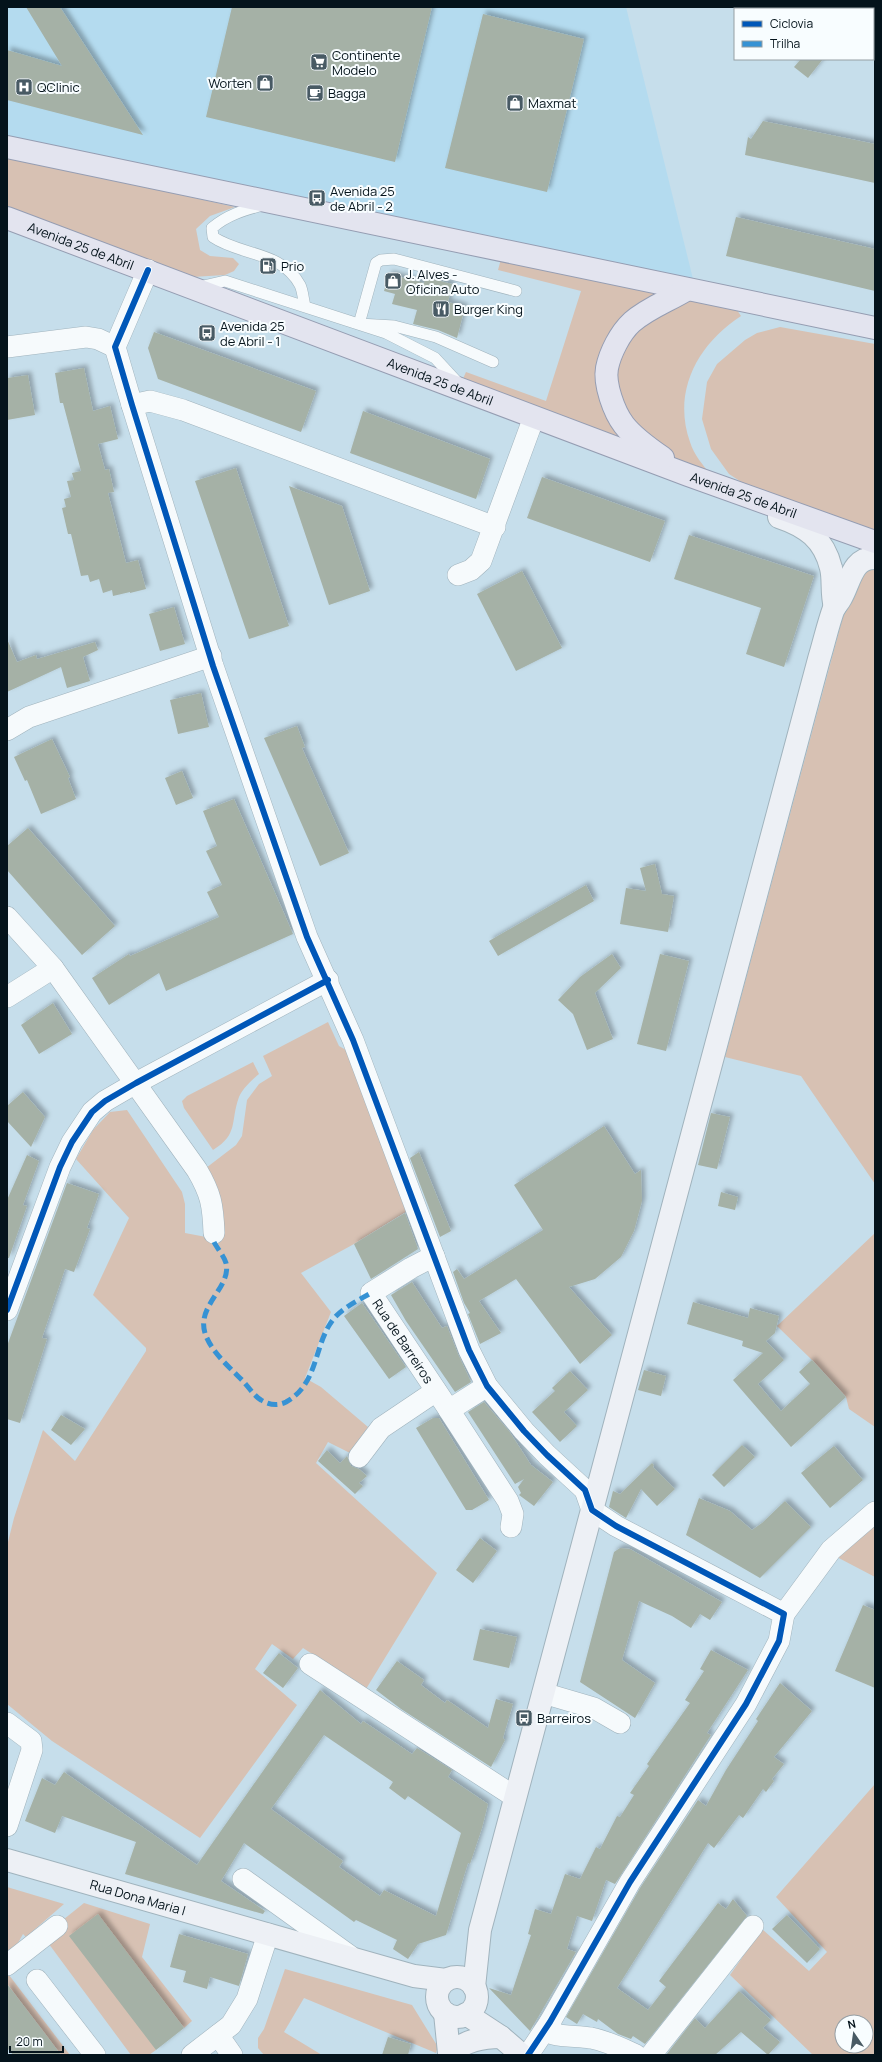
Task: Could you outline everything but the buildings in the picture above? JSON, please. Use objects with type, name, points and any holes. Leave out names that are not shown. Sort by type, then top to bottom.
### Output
[{"type":"main road","points":[[7,147],[686,290],[875,328]]},
{"type":"main road","name":"Avenida 25 de Abril","points":[[7,218],[688,475],[740,492],[875,542]]},
{"type":"main road","points":[[686,290],[650,308],[630,324],[616,344],[607,368],[610,398],[624,425],[648,448],[688,475]]},
{"type":"main road","points":[[740,492],[771,514],[796,522],[814,534],[824,549],[832,569],[831,594],[835,607]]},
{"type":"main road","points":[[449,2054],[460,2005],[819,659],[835,607],[842,598],[852,572],[859,564],[870,558],[875,558]]},
{"type":"main road","name":"Rua Dona Maria I","points":[[7,1860],[414,1976],[449,1979],[456,1977],[467,1980],[460,2005]]},
{"type":"main road","points":[[477,1941],[449,1979],[438,1990],[501,2036],[522,2055]]},
{"type":"main road","points":[[414,1976],[460,2005]]},
{"type":"main road","points":[[449,2054],[472,2040],[501,2036]]},
{"type":"street","points":[[148,270],[115,348],[210,656],[307,937],[328,980],[353,1040],[469,1350],[487,1386],[529,1436],[585,1490],[592,1510],[616,1526],[784,1614]]},
{"type":"street","points":[[7,347],[86,337],[98,339],[115,348]]},
{"type":"street","points":[[132,405],[150,401],[183,410],[495,527]]},
{"type":"street","points":[[458,575],[471,570],[481,561],[495,527],[534,417]]},
{"type":"street","points":[[7,730],[29,717],[210,656]]},
{"type":"street","points":[[7,917],[53,968],[197,1170],[209,1192],[214,1217],[214,1234]]},
{"type":"street","points":[[7,997],[53,968]]},
{"type":"street","points":[[7,1310],[60,1168],[72,1142],[92,1112],[136,1083],[328,980]]},
{"type":"street","name":"Rua de Barreiros","points":[[434,1256],[411,1268],[371,1293],[508,1501],[513,1514],[511,1527]]},
{"type":"street","points":[[449,1410],[487,1386]]},
{"type":"street","name":"Rua de Barreiros","points":[[359,1456],[381,1428],[436,1391]]},
{"type":"street","points":[[528,2055],[550,2022],[630,1882],[746,1704],[779,1641],[784,1614],[831,1550],[875,1512]]},
{"type":"street","points":[[310,1664],[516,1797]]},
{"type":"street","points":[[543,1693],[594,1708],[620,1723]]},
{"type":"street","points":[[7,1723],[31,1741],[32,1750],[7,1826]]},
{"type":"street","points":[[243,1879],[352,1958]]},
{"type":"street","points":[[7,1965],[57,1926]]},
{"type":"street","points":[[651,2055],[753,1926]]},
{"type":"street","points":[[192,2055],[231,2025],[247,1998],[268,1934]]},
{"type":"street","points":[[37,1980],[94,2055]]},
{"type":"street","points":[[550,2022],[553,2034],[567,2037],[590,2038],[609,2042],[636,2055]]},
{"type":"street","points":[[218,2035],[232,2055]]},
{"type":"lane","points":[[271,202],[238,212],[221,220],[212,228],[213,237],[221,242],[268,257],[288,269],[300,285],[305,306]]},
{"type":"lane","points":[[359,324],[376,263],[381,260],[394,259],[516,291]]},
{"type":"lane","points":[[195,288],[225,281],[386,333],[435,358],[466,391]]},
{"type":"lane","points":[[359,324],[394,326],[436,337],[493,362]]},
{"type":"shaded area","points":[[7,7],[626,7],[693,279],[7,138]]},
{"type":"shaded area","points":[[7,156],[235,207],[210,216],[196,229],[200,250],[210,256],[233,258],[239,264],[234,271],[225,275],[192,277],[7,206]]},
{"type":"shaded area","points":[[501,259],[737,310],[741,316],[712,340],[701,355],[693,370],[687,387],[684,405],[685,423],[690,442],[696,456],[711,475],[462,381],[466,372],[546,401],[581,291],[498,270]]},
{"type":"shaded area","points":[[780,327],[875,344],[875,536],[752,489],[729,474],[711,449],[702,419],[707,382],[717,364],[745,340],[757,333]]},
{"type":"shaded area","points":[[875,567],[875,1184],[801,1076],[725,1057],[853,579]]},
{"type":"shaded area","points":[[328,1022],[339,1046],[346,1050],[409,1210],[354,1244],[301,1273],[331,1312],[305,1378],[321,1387],[368,1427],[350,1453],[328,1442],[316,1463],[437,1573],[366,1689],[303,1648],[293,1659],[272,1644],[255,1669],[297,1705],[200,1838],[52,1741],[7,1704],[7,1546],[14,1518],[43,1430],[75,1461],[146,1351],[146,1348],[93,1295],[129,1218],[76,1159],[93,1130],[110,1112],[127,1110],[182,1192],[185,1204],[185,1233],[206,1237],[206,1168],[236,1145],[242,1136],[247,1100],[259,1084],[272,1076],[263,1056]]},
{"type":"shaded area","points":[[253,1062],[259,1074],[245,1087],[239,1097],[232,1127],[227,1138],[213,1150],[184,1108],[182,1101],[187,1096]]},
{"type":"shaded area","points":[[875,1233],[875,1427],[849,1409],[846,1397],[812,1360],[777,1326]]},
{"type":"shaded area","points":[[875,1518],[875,1577],[833,1555]]},
{"type":"shaded area","points":[[875,1784],[875,2055],[813,2055],[730,1975],[762,1929],[809,1971],[827,1952],[776,1897]]},
{"type":"shaded area","points":[[7,1887],[64,1904],[26,1937],[23,1934],[18,1943],[7,1953]]},
{"type":"shaded area","points":[[84,1903],[150,1924],[142,1957],[192,2021],[184,2028],[98,1915],[156,2050],[149,2055],[131,2055],[43,1936]]},
{"type":"shaded area","points":[[285,1969],[412,2005],[438,2047],[436,2053],[304,1998],[284,2032],[322,2055],[264,2055],[258,2048],[258,2038],[264,2029]]},
{"type":"shaded area","points":[[9,1975],[70,2055],[61,2055],[7,1984],[7,1977]]},
{"type":"marked path","points":[[214,1242],[225,1260],[226,1272],[224,1281],[205,1315],[204,1325],[206,1336],[222,1360],[256,1396],[267,1403],[283,1403],[296,1395],[304,1386],[314,1366],[325,1334],[333,1319],[348,1306],[371,1293]]},
{"type":"cycle path","points":[[148,270],[115,347],[132,405],[213,666],[307,937],[353,1040],[469,1350],[487,1386],[524,1431],[547,1455],[585,1490],[592,1510],[616,1526],[784,1614],[779,1641],[746,1704],[630,1882],[550,2022],[528,2055]]},
{"type":"cycle path","points":[[7,1310],[60,1167],[72,1142],[92,1112],[105,1101],[136,1083],[328,980]]},
{"type":"place","name":"Continente Modelo","points":[[319,62]]},
{"type":"place","name":"Worten","points":[[265,83]]},
{"type":"place","name":"QClinic","points":[[24,87]]},
{"type":"place","name":"Bagga","points":[[315,93]]},
{"type":"place","name":"Maxmat","points":[[515,103]]},
{"type":"place","name":"Avenida 25 de Abril - 2","points":[[317,198]]},
{"type":"place","name":"Prio","points":[[268,266]]},
{"type":"place","name":"J. Alves - Oficina Auto","points":[[393,281]]},
{"type":"place","name":"Burger King","points":[[441,309]]},
{"type":"place","name":"Avenida 25 de Abril - 1","points":[[207,333]]},
{"type":"place","name":"Barreiros","points":[[524,1718]]}]
